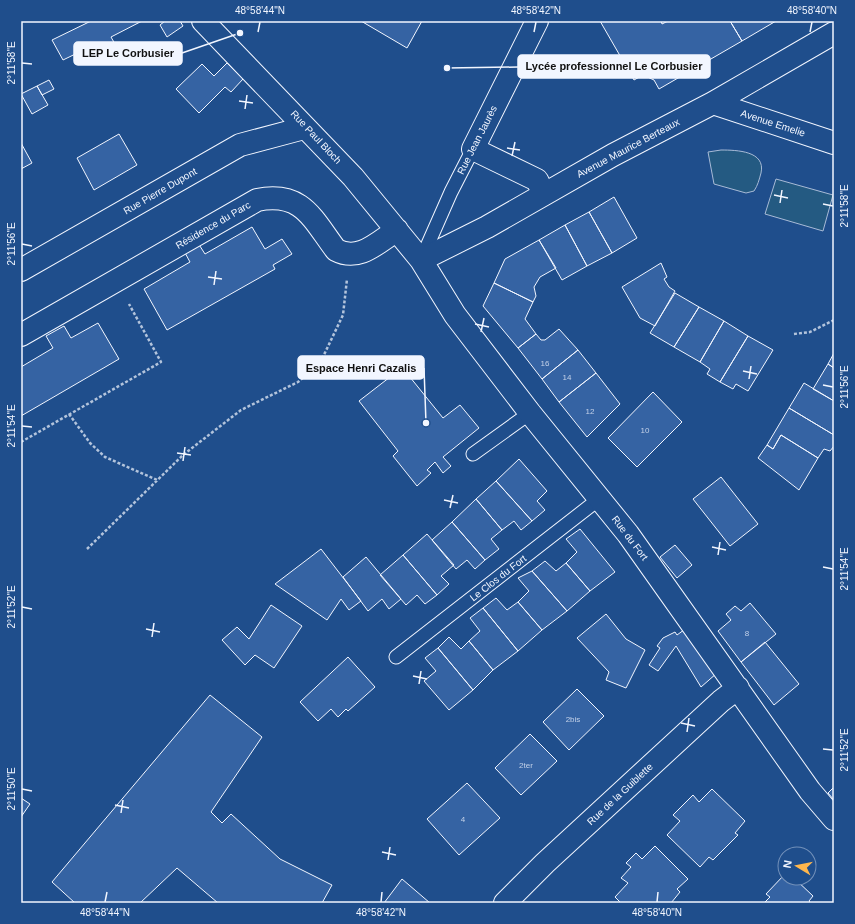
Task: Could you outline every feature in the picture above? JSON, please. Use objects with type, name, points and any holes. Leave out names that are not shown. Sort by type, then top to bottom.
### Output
[{"type":"street","name":"Rue Paul Bloch","points":[[204,21],[287,107],[304,128],[353,177],[420,260]]},
{"type":"street","name":"Rue Jean Jaurès","points":[[474,149],[537,21]]},
{"type":"street","name":"Avenue Maurice Berteaux","points":[[420,260],[486,227],[613,155],[713,103],[834,34]]},
{"type":"street","name":"Avenue Emelie","points":[[713,103],[834,143]]},
{"type":"street","name":"Rue Pierre Dupont","points":[[21,270],[240,145],[304,128]]},
{"type":"street","points":[[474,149],[536,180],[544,194]]},
{"type":"street","name":"Résidence du Parc","points":[[21,335],[257,200],[270,197],[283,197],[303,207],[336,250],[350,254]]},
{"type":"street","points":[[350,254],[362,253],[397,230]]},
{"type":"street","name":"Rue du Fort","points":[[420,260],[455,315],[530,413],[628,534],[810,791],[834,819]]},
{"type":"street","name":"Rue de la Guiblette","points":[[505,903],[550,858],[721,701],[738,688]]},
{"type":"lane","name":"Rue Jean Jaurès","points":[[420,260],[451,192],[474,149]]},
{"type":"lane","points":[[473,454],[530,413]]},
{"type":"lane","name":"Le Clos du Fort","points":[[396,656],[600,499]]},
{"type":"path","points":[[87,549],[183,455],[241,410],[298,382],[321,361],[343,315],[350,254]]},
{"type":"path","points":[[21,442],[161,362],[116,281]]},
{"type":"path","points":[[794,334],[810,332],[834,320]]},
{"type":"path","points":[[69,414],[90,443],[105,458],[157,480]]},
{"type":"shaded area","points":[[721,150],[742,151],[755,156],[759,160],[761,173],[754,191],[746,193],[714,184],[708,152]]},
{"type":"shaded area","points":[[776,179],[833,195],[823,231],[765,214]]},
{"type":"building","points":[[91,21],[142,21],[111,37],[115,44],[100,51],[96,44],[63,60],[52,40]]},
{"type":"building","points":[[165,21],[180,21],[183,26],[167,37],[160,25]]},
{"type":"building","points":[[361,21],[422,21],[407,48]]},
{"type":"building","points":[[600,21],[661,21],[662,24],[668,21],[730,21],[742,41],[659,89],[654,80],[643,75],[634,80]]},
{"type":"building","points":[[730,21],[776,21],[742,41]]},
{"type":"building","points":[[227,63],[243,79],[231,92],[225,87],[199,113],[176,89],[202,64],[214,76]]},
{"type":"building","points":[[49,80],[54,89],[42,95],[37,86]]},
{"type":"building","points":[[37,86],[48,105],[32,114],[21,94]]},
{"type":"building","points":[[119,134],[137,165],[94,190],[77,158]]},
{"type":"building","points":[[21,143],[32,163],[21,169]]},
{"type":"building","points":[[614,197],[637,238],[612,253],[589,212]]},
{"type":"building","points":[[589,212],[612,253],[587,266],[565,225]]},
{"type":"building","points":[[565,225],[587,266],[562,280],[539,240]]},
{"type":"building","points":[[252,227],[265,249],[282,239],[292,254],[273,265],[275,269],[167,330],[144,289],[190,262],[184,251],[198,243],[205,254]]},
{"type":"building","points":[[539,240],[556,268],[540,277],[534,287],[536,296],[533,302],[494,283],[505,259]]},
{"type":"building","points":[[661,263],[667,277],[664,279],[669,287],[675,291],[655,326],[640,318],[622,287]]},
{"type":"building","points":[[494,283],[533,302],[525,319],[536,334],[518,348],[483,306]]},
{"type":"building","points":[[675,293],[699,307],[674,347],[650,333]]},
{"type":"building","points":[[699,307],[724,321],[700,362],[674,347]]},
{"type":"building","points":[[724,321],[748,336],[720,382],[707,374],[710,369],[700,362]]},
{"type":"building","points":[[98,323],[119,359],[21,416],[21,367],[53,348],[46,336],[64,326],[71,338]]},
{"type":"building","points":[[559,329],[578,350],[542,379],[518,348],[536,334],[541,340],[545,340]]},
{"type":"building","points":[[748,336],[773,350],[748,391],[736,384],[733,389],[720,382]]},
{"type":"building","points":[[578,350],[596,373],[559,402],[542,379]]},
{"type":"building","points":[[834,353],[834,368],[828,364]]},
{"type":"building","points":[[397,361],[443,418],[460,405],[479,428],[443,457],[451,466],[443,473],[435,462],[427,470],[431,473],[417,486],[393,456],[398,451],[359,401],[390,377],[384,371]]},
{"type":"building","points":[[828,364],[834,368],[834,401],[813,389]]},
{"type":"building","points":[[596,373],[620,404],[587,437],[559,402]]},
{"type":"building","points":[[804,383],[834,401],[834,435],[789,408]]},
{"type":"building","points":[[653,392],[682,422],[637,467],[608,438]]},
{"type":"building","points":[[789,408],[834,435],[834,446],[830,451],[824,449],[818,458],[781,435],[773,449],[767,445]]},
{"type":"building","points":[[781,435],[818,458],[799,490],[758,458],[767,445],[773,449]]},
{"type":"building","points":[[519,459],[547,491],[537,501],[545,510],[532,521],[496,481]]},
{"type":"building","points":[[721,477],[758,524],[730,546],[693,499]]},
{"type":"building","points":[[496,481],[532,521],[521,530],[514,521],[502,530],[476,499]]},
{"type":"building","points":[[476,499],[502,530],[491,539],[499,549],[485,560],[452,522]]},
{"type":"building","points":[[452,522],[485,560],[475,569],[467,560],[456,569],[432,540]]},
{"type":"building","points":[[580,529],[615,572],[590,591],[566,563],[577,552],[566,539]]},
{"type":"building","points":[[427,534],[454,565],[441,576],[449,584],[437,595],[403,555]]},
{"type":"building","points":[[675,545],[692,565],[677,578],[660,557]]},
{"type":"building","points":[[321,549],[361,601],[349,610],[341,599],[327,620],[275,584]]},
{"type":"building","points":[[403,555],[437,595],[425,604],[417,595],[406,605],[380,575]]},
{"type":"building","points":[[366,557],[401,599],[389,609],[382,599],[368,611],[343,577]]},
{"type":"building","points":[[545,561],[556,571],[566,563],[590,591],[567,611],[532,571]]},
{"type":"building","points":[[532,571],[567,611],[542,630],[518,602],[529,591],[518,578]]},
{"type":"building","points":[[496,598],[507,610],[518,602],[542,630],[518,651],[483,608]]},
{"type":"building","points":[[750,603],[776,634],[741,662],[718,631],[731,620],[726,614],[735,606],[741,611]]},
{"type":"building","points":[[271,605],[302,626],[274,668],[255,655],[245,665],[222,640],[237,627],[249,639]]},
{"type":"building","points":[[483,608],[518,651],[493,670],[469,641],[480,631],[470,618]]},
{"type":"building","points":[[606,614],[626,639],[645,650],[626,688],[606,680],[609,672],[577,638]]},
{"type":"building","points":[[688,627],[717,673],[701,687],[676,646],[658,671],[649,665],[660,648],[657,646],[663,638],[675,632],[677,635]]},
{"type":"building","points":[[449,637],[461,649],[469,641],[493,670],[473,690],[438,648]]},
{"type":"building","points":[[765,642],[799,684],[774,705],[741,662]]},
{"type":"building","points":[[438,648],[473,690],[449,710],[424,681],[436,671],[425,658]]},
{"type":"building","points":[[348,657],[375,687],[348,711],[346,709],[338,717],[331,709],[318,721],[300,702]]},
{"type":"building","points":[[577,689],[604,716],[569,750],[543,722]]},
{"type":"building","points":[[210,695],[262,737],[211,812],[222,823],[231,814],[280,859],[332,885],[322,903],[218,903],[177,868],[140,903],[75,903],[52,882]]},
{"type":"building","points":[[530,734],[557,761],[521,795],[495,768]]},
{"type":"building","points":[[467,783],[500,818],[459,855],[427,819]]},
{"type":"building","points":[[834,787],[834,800],[828,793]]},
{"type":"building","points":[[712,789],[745,821],[735,833],[738,835],[713,860],[709,857],[700,867],[667,835],[680,821],[673,815],[693,795],[699,802]]},
{"type":"building","points":[[21,798],[30,804],[21,817]]},
{"type":"building","points":[[655,846],[688,879],[677,889],[680,892],[671,903],[621,903],[615,897],[628,883],[621,878],[631,867],[626,863],[636,853],[642,859]]},
{"type":"building","points":[[402,879],[430,903],[384,903]]},
{"type":"building","points":[[777,882],[777,886],[802,886],[813,896],[809,901],[811,903],[764,903],[770,897],[766,894]]},
{"type":"place","name":"LEP Le Corbusier","points":[[240,33]]},
{"type":"place","name":"Lycée professionnel Le Corbusier","points":[[447,68]]},
{"type":"place","name":"Espace Henri Cazalis","points":[[426,423]]}]
